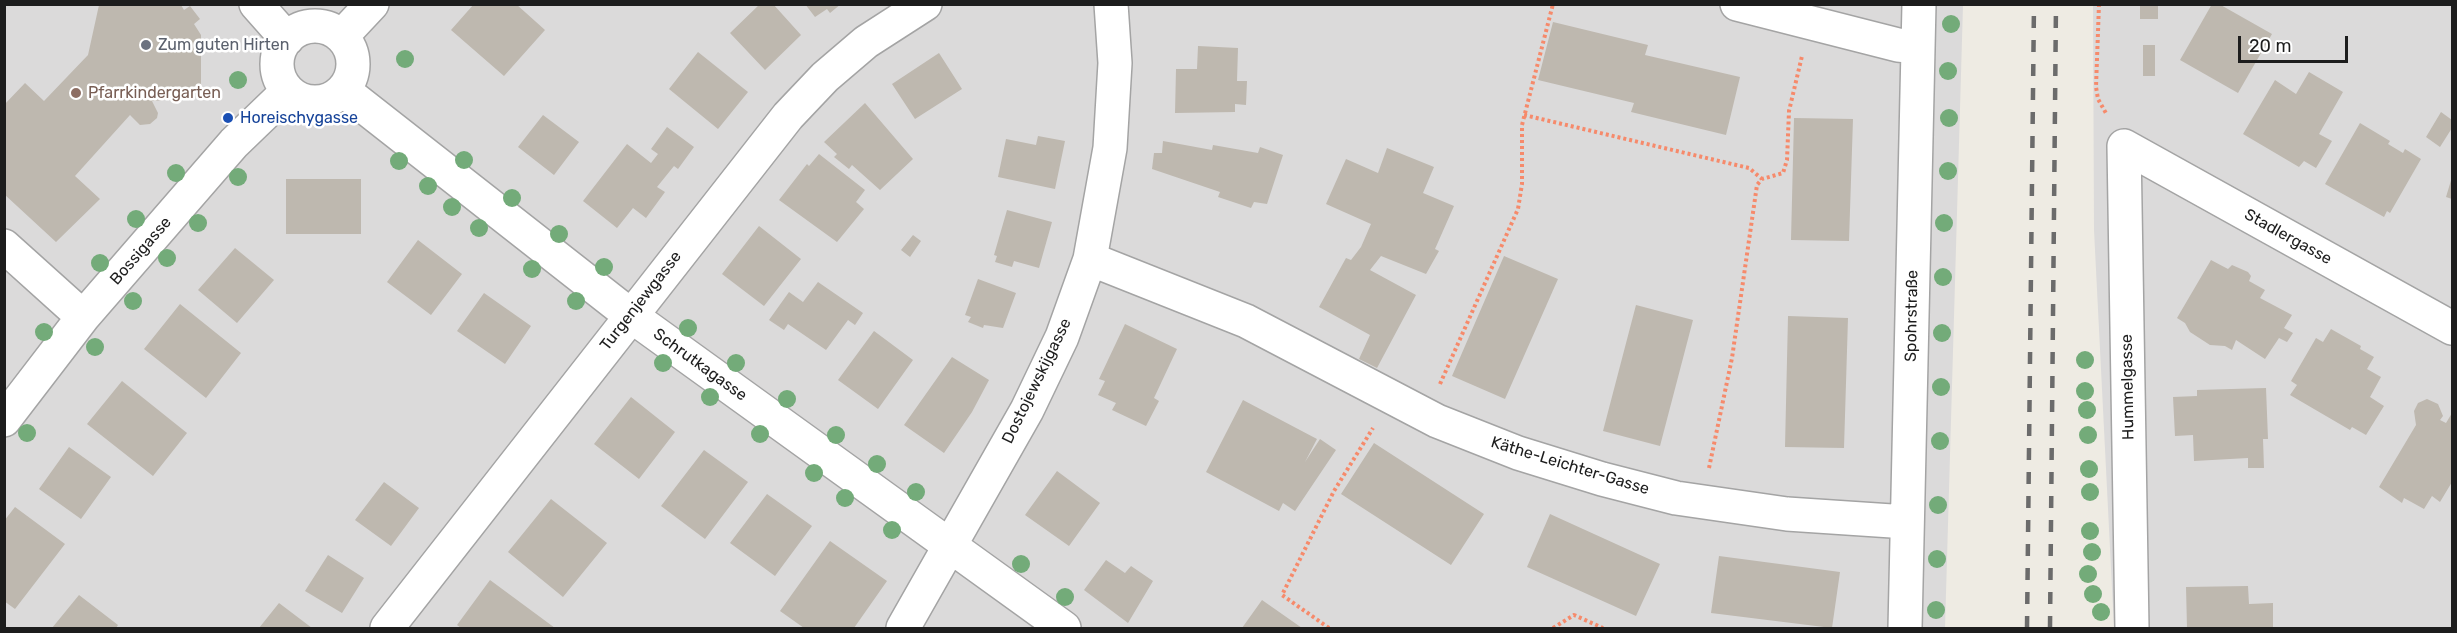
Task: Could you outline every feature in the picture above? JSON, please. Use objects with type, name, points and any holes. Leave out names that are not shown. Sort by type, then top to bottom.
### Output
[{"type":"street","points":[[256,4],[287,39]]},
{"type":"street","points":[[342,36],[372,4]]},
{"type":"street","name":"Turgenjewgasse","points":[[387,628],[788,116],[825,77],[866,42],[925,4]]},
{"type":"street","name":"Dostojewskijgasse","points":[[903,628],[1027,410],[1062,337],[1090,259],[1110,148],[1115,63],[1111,4]]},
{"type":"street","points":[[1737,4],[1898,45],[1918,47]]},
{"type":"street","name":"Spohrstraße","points":[[1905,628],[1919,4]]},
{"type":"street","points":[[321,25],[342,36],[350,48],[354,63],[351,78],[343,90],[331,99],[316,102],[300,99],[288,91],[280,78],[277,63],[280,50],[287,39],[299,29],[321,25]]},
{"type":"street","name":"Schrutkagasse","points":[[343,90],[630,315],[1064,628]]},
{"type":"street","name":"Bossigasse","points":[[4,420],[83,317],[234,143],[288,91]]},
{"type":"street","name":"Stadlergasse","points":[[2124,146],[2452,328]]},
{"type":"street","name":"Hummelgasse","points":[[2124,146],[2132,628]]},
{"type":"street","points":[[4,246],[83,317]]},
{"type":"street","name":"Käthe-Leichter-Gasse","points":[[1090,259],[1246,321],[1426,415],[1518,453],[1602,479],[1702,502],[1787,514],[1907,522]]},
{"type":"path","points":[[1426,415],[1518,209],[1521,184],[1522,125],[1553,4]]},
{"type":"path","points":[[2098,4],[2098,99],[2124,146]]},
{"type":"path","points":[[1702,502],[1732,358],[1757,185],[1762,178],[1783,173],[1787,160],[1789,111],[1809,23]]},
{"type":"path","points":[[1524,115],[1749,168],[1762,178]]},
{"type":"path","points":[[1329,628],[1282,595],[1334,491],[1392,397]]},
{"type":"path","points":[[1553,628],[1574,615],[1603,628]]},
{"type":"shaded area","points":[[4,5],[1963,5],[1945,628],[5,628]]},
{"type":"shaded area","points":[[2093,5],[2452,5],[2452,628],[2114,628],[2094,230]]},
{"type":"building","points":[[474,4],[516,4],[545,30],[504,76],[451,30]]},
{"type":"building","points":[[760,4],[773,4],[801,35],[765,70],[730,33]]},
{"type":"building","points":[[805,4],[841,4],[830,13],[827,9],[815,17]]},
{"type":"building","points":[[2140,4],[2158,4],[2158,19],[2140,19]]},
{"type":"building","points":[[2212,4],[2219,4],[2272,34],[2238,93],[2180,60]]},
{"type":"building","points":[[99,5],[181,5],[184,10],[190,6],[200,19],[194,24],[201,35],[201,97],[152,101],[158,113],[157,118],[150,124],[140,125],[130,115],[75,176],[100,199],[56,242],[4,194],[4,105],[25,83],[44,101],[88,55]]},
{"type":"building","points":[[1553,22],[1648,45],[1645,55],[1740,77],[1726,135],[1631,112],[1634,103],[1538,80]]},
{"type":"building","points":[[2143,45],[2155,45],[2155,76],[2143,76]]},
{"type":"building","points":[[1198,46],[1238,48],[1237,81],[1247,81],[1246,105],[1235,104],[1235,112],[1175,113],[1176,69],[1197,69]]},
{"type":"building","points":[[698,52],[748,92],[718,129],[669,89]]},
{"type":"building","points":[[939,53],[962,89],[915,119],[892,84]]},
{"type":"building","points":[[2309,72],[2343,92],[2319,134],[2332,141],[2316,168],[2304,161],[2299,167],[2243,134],[2275,80],[2296,94]]},
{"type":"building","points":[[865,103],[913,159],[880,190],[852,165],[849,169],[834,157],[837,154],[824,142]]},
{"type":"building","points":[[2441,112],[2452,120],[2452,128],[2440,147],[2426,137]]},
{"type":"building","points":[[543,115],[579,142],[554,175],[518,147]]},
{"type":"building","points":[[1794,118],[1853,119],[1849,241],[1791,240]]},
{"type":"building","points":[[2360,123],[2390,141],[2388,144],[2403,153],[2405,149],[2421,159],[2390,213],[2387,211],[2384,217],[2325,184]]},
{"type":"building","points":[[667,127],[694,147],[678,169],[674,166],[657,187],[665,192],[646,218],[633,208],[617,228],[583,201],[627,144],[651,163],[658,154],[651,149]]},
{"type":"building","points":[[1038,136],[1065,141],[1055,189],[998,177],[1006,139],[1036,145]]},
{"type":"building","points":[[1163,141],[1212,150],[1213,145],[1258,153],[1260,147],[1283,155],[1267,204],[1254,202],[1251,208],[1218,197],[1220,192],[1152,169],[1154,153],[1162,153]]},
{"type":"building","points":[[1387,148],[1434,167],[1423,193],[1454,206],[1435,249],[1439,251],[1426,274],[1381,256],[1370,270],[1416,295],[1377,368],[1359,359],[1370,335],[1319,307],[1346,258],[1351,260],[1361,247],[1371,224],[1326,204],[1346,159],[1378,173]]},
{"type":"building","points":[[819,154],[865,190],[856,202],[864,209],[837,242],[779,200],[807,164],[809,166]]},
{"type":"building","points":[[2452,177],[2452,199],[2446,197]]},
{"type":"building","points":[[286,179],[361,179],[361,234],[286,234]]},
{"type":"building","points":[[1007,210],[1052,222],[1039,268],[1014,261],[1012,267],[995,262],[997,256],[994,255]]},
{"type":"building","points":[[759,226],[801,259],[764,306],[722,274]]},
{"type":"building","points":[[913,235],[921,241],[910,257],[901,250]]},
{"type":"building","points":[[418,240],[462,274],[431,315],[387,282]]},
{"type":"building","points":[[235,248],[274,280],[237,323],[198,290]]},
{"type":"building","points":[[1504,256],[1558,279],[1505,399],[1452,376]]},
{"type":"building","points":[[2211,260],[2228,269],[2232,265],[2248,272],[2251,276],[2249,281],[2265,290],[2260,298],[2292,315],[2284,328],[2293,333],[2287,342],[2279,338],[2265,359],[2236,340],[2232,350],[2225,346],[2210,345],[2190,332],[2185,323],[2177,318]]},
{"type":"building","points":[[978,279],[1016,293],[1003,328],[984,325],[983,328],[968,322],[971,317],[965,315]]},
{"type":"building","points":[[818,282],[863,313],[855,325],[848,320],[826,350],[788,324],[784,330],[769,320],[789,292],[803,302]]},
{"type":"building","points":[[484,293],[531,326],[505,364],[457,331]]},
{"type":"building","points":[[180,304],[241,353],[206,398],[144,349]]},
{"type":"building","points":[[1636,305],[1693,320],[1660,446],[1603,431]]},
{"type":"building","points":[[1788,316],[1848,318],[1844,448],[1785,447]]},
{"type":"building","points":[[1125,324],[1177,349],[1154,398],[1159,401],[1146,426],[1112,410],[1116,403],[1098,395],[1105,381],[1099,379]]},
{"type":"building","points":[[2331,329],[2361,346],[2360,349],[2374,357],[2367,369],[2381,377],[2370,397],[2384,406],[2366,435],[2352,427],[2350,430],[2290,395],[2297,385],[2291,381],[2316,338],[2323,342]]},
{"type":"building","points":[[874,331],[913,360],[878,409],[838,380]]},
{"type":"building","points":[[952,357],[989,380],[972,412],[944,453],[904,425]]},
{"type":"building","points":[[122,381],[187,433],[153,476],[87,424]]},
{"type":"building","points":[[2266,388],[2268,439],[2263,439],[2264,468],[2248,468],[2248,458],[2194,461],[2193,435],[2175,436],[2173,397],[2197,396],[2197,390]]},
{"type":"building","points":[[631,397],[675,432],[639,479],[594,444]]},
{"type":"building","points":[[2427,399],[2438,404],[2443,416],[2440,420],[2446,423],[2452,413],[2452,482],[2440,502],[2432,496],[2424,509],[2404,498],[2402,503],[2379,487],[2416,425],[2414,411],[2418,403]]},
{"type":"building","points":[[1243,400],[1317,439],[1305,462],[1320,439],[1336,450],[1295,511],[1283,503],[1279,511],[1206,472]]},
{"type":"building","points":[[1374,443],[1484,514],[1451,565],[1341,494]]},
{"type":"building","points":[[69,447],[111,477],[81,519],[39,489]]},
{"type":"building","points":[[704,450],[748,482],[705,539],[661,506]]},
{"type":"building","points":[[1057,471],[1100,503],[1069,546],[1025,515]]},
{"type":"building","points":[[384,482],[419,508],[391,546],[355,520]]},
{"type":"building","points":[[767,494],[812,526],[775,576],[730,543]]},
{"type":"building","points":[[551,499],[607,543],[563,597],[508,552]]},
{"type":"building","points":[[15,507],[65,544],[15,609],[4,601],[4,521]]},
{"type":"building","points":[[1550,514],[1660,564],[1636,616],[1527,567]]},
{"type":"building","points":[[830,541],[887,581],[854,628],[804,628],[780,611]]},
{"type":"building","points":[[328,555],[364,578],[342,613],[305,591]]},
{"type":"building","points":[[1719,556],[1840,572],[1832,628],[1711,613]]},
{"type":"building","points":[[1106,560],[1125,573],[1131,566],[1153,581],[1128,623],[1084,590]]},
{"type":"building","points":[[490,580],[555,628],[461,628],[457,625]]},
{"type":"building","points":[[2248,586],[2249,604],[2273,603],[2273,628],[2187,628],[2186,587]]},
{"type":"building","points":[[79,595],[118,625],[116,628],[52,628]]},
{"type":"building","points":[[1262,600],[1302,628],[1242,628]]},
{"type":"building","points":[[279,603],[312,628],[259,628]]},
{"type":"railway","points":[[2027,628],[2034,4]]},
{"type":"railway","points":[[2050,628],[2056,4]]},
{"type":"place","name":"Zum guten Hirten","points":[[146,45]]},
{"type":"place","name":"Pfarrkindergarten","points":[[76,93]]},
{"type":"place","name":"Horeischygasse","points":[[228,118]]}]
